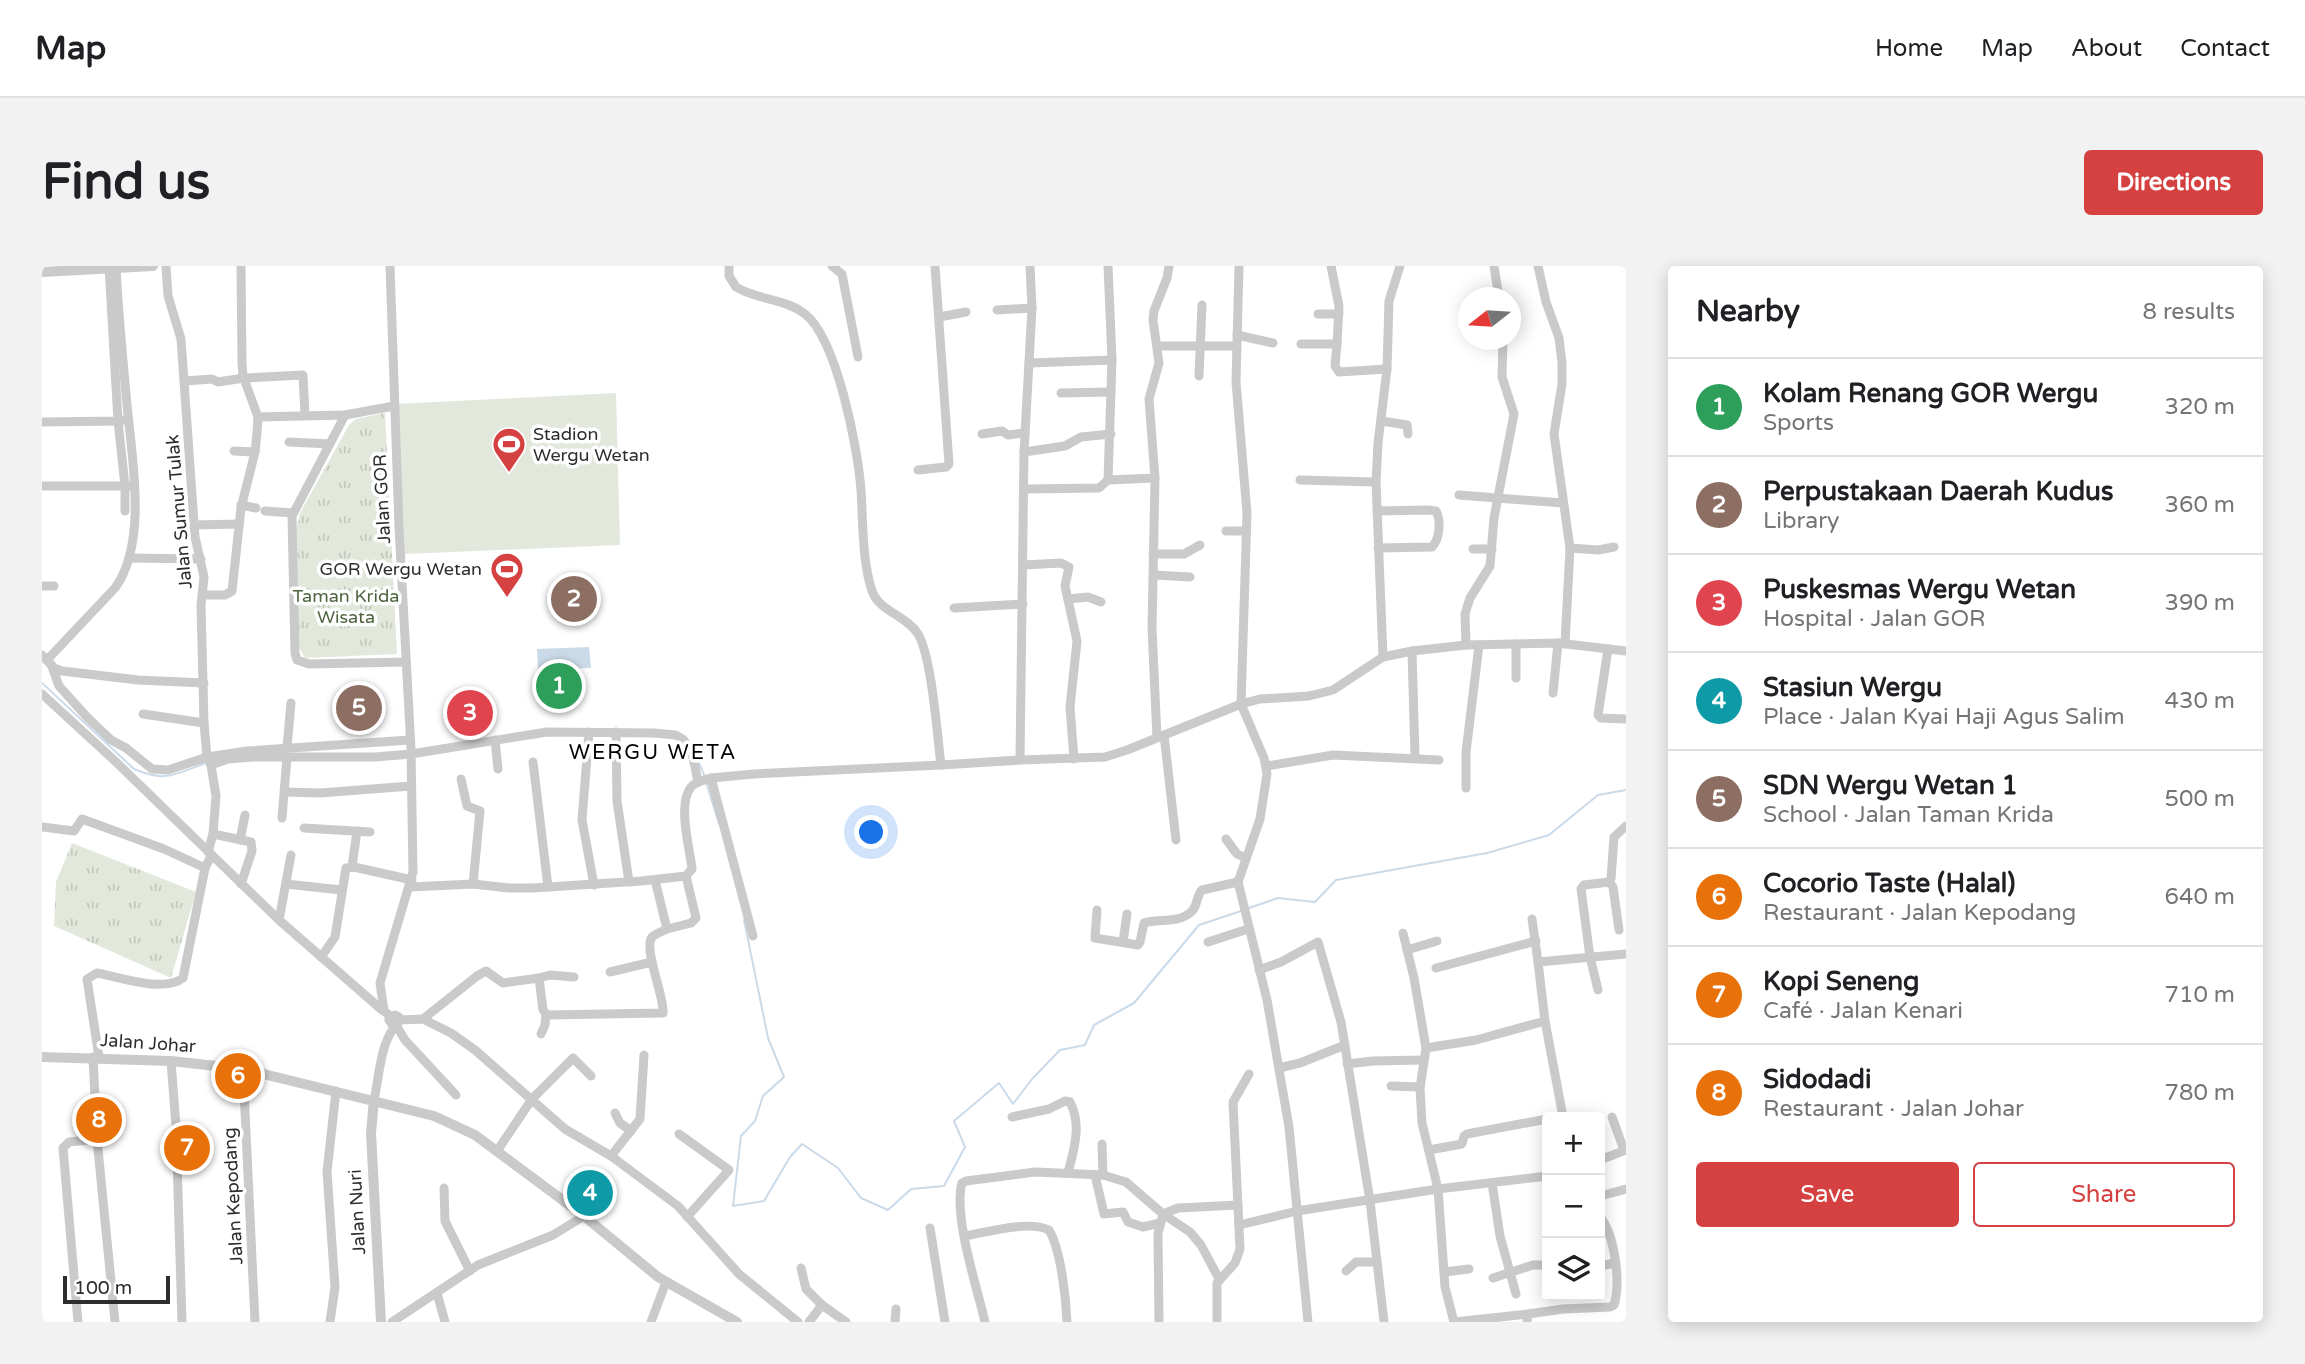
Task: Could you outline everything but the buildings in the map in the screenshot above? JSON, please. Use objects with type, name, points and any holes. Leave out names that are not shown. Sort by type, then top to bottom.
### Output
[{"type":"street","points":[[42,272],[153,266]]},
{"type":"street","name":"Jalan Sumur Tulak","points":[[96,1057],[87,979],[97,973],[146,983],[173,983],[183,978],[213,834],[216,796],[208,761],[204,723],[204,577],[194,525],[181,338],[169,296],[166,266]]},
{"type":"street","points":[[202,595],[220,596],[232,591],[242,505],[255,452],[257,417],[244,378],[241,266]]},
{"type":"street","name":"Jalan GOR","points":[[374,1100],[384,1045],[393,1020],[380,983],[411,883],[411,749],[394,407],[390,266]]},
{"type":"street","points":[[729,266],[730,276],[736,287],[784,302],[807,316],[830,351],[854,443],[870,583],[879,602],[911,625],[919,636],[927,663],[941,765]]},
{"type":"street","points":[[832,266],[842,274],[858,357]]},
{"type":"street","points":[[918,470],[946,467],[949,464],[935,266]]},
{"type":"street","points":[[1020,760],[1024,452],[1032,308],[1030,266]]},
{"type":"street","points":[[1108,266],[1112,360],[1108,480]]},
{"type":"street","points":[[1169,266],[1154,311],[1159,363],[1149,399],[1155,478],[1152,628],[1160,736],[1176,840]]},
{"type":"street","points":[[1239,266],[1236,382],[1247,513],[1241,704],[1267,766],[1260,819],[1238,882],[1259,970],[1289,1127],[1308,1322]]},
{"type":"street","points":[[1331,266],[1337,288],[1339,314],[1335,366],[1339,372],[1387,369]]},
{"type":"street","points":[[1383,657],[1376,482],[1387,369],[1389,301],[1400,266]]},
{"type":"street","points":[[1494,266],[1497,287]]},
{"type":"street","points":[[1538,266],[1546,302],[1559,338],[1562,363],[1562,384],[1554,434],[1570,548],[1562,644],[1553,693]]},
{"type":"street","points":[[47,660],[115,588],[123,577],[129,558],[134,515],[123,420],[113,268]]},
{"type":"street","points":[[1199,376],[1202,305]]},
{"type":"street","points":[[997,310],[1032,308]]},
{"type":"street","points":[[939,317],[966,312]]},
{"type":"street","points":[[1318,314],[1339,314]]},
{"type":"street","points":[[1237,335],[1273,343]]},
{"type":"street","points":[[1301,344],[1337,344]]},
{"type":"street","points":[[1158,346],[1236,346]]},
{"type":"street","points":[[1466,645],[1465,614],[1470,598],[1490,566],[1497,499],[1514,414],[1502,377],[1503,350]]},
{"type":"street","points":[[1029,363],[1112,360]]},
{"type":"street","points":[[185,381],[212,379],[218,382],[304,375],[305,415]]},
{"type":"street","points":[[1061,393],[1111,392]]},
{"type":"street","points":[[257,417],[345,415],[394,407]]},
{"type":"street","points":[[345,415],[293,513],[295,653],[297,660],[309,664],[406,662]]},
{"type":"street","points":[[42,422],[123,420]]},
{"type":"street","points":[[1382,421],[1407,425],[1408,435]]},
{"type":"street","points":[[982,433],[1002,430],[1008,435],[1025,433]]},
{"type":"street","points":[[1024,452],[1065,446],[1084,436],[1111,434]]},
{"type":"street","points":[[289,442],[330,444]]},
{"type":"street","points":[[234,451],[255,452]]},
{"type":"street","points":[[1025,489],[1099,488],[1108,480],[1155,478]]},
{"type":"street","points":[[1300,480],[1376,482]]},
{"type":"street","points":[[42,486],[129,486]]},
{"type":"street","points":[[125,511],[129,486]]},
{"type":"street","points":[[1459,495],[1563,503]]},
{"type":"street","points":[[242,505],[293,513]]},
{"type":"street","points":[[1377,511],[1429,509],[1436,511],[1438,515],[1437,540],[1432,547],[1378,548]]},
{"type":"street","points":[[194,525],[239,524]]},
{"type":"street","points":[[1226,531],[1246,530]]},
{"type":"street","points":[[1153,554],[1184,554],[1200,545]]},
{"type":"street","points":[[1570,548],[1598,550],[1614,547]]},
{"type":"street","points":[[1473,549],[1492,549]]},
{"type":"street","points":[[129,558],[201,559]]},
{"type":"street","points":[[1023,565],[1066,564],[1069,567],[1065,586],[1077,641],[1070,707],[1074,759]]},
{"type":"street","points":[[1154,575],[1190,577]]},
{"type":"street","points":[[42,586],[54,586]]},
{"type":"street","points":[[1068,599],[1088,597],[1101,602]]},
{"type":"street","points":[[954,608],[1023,604]]},
{"type":"street","points":[[1516,644],[1516,678]]},
{"type":"street","points":[[321,957],[335,937],[346,868],[352,867],[411,883],[473,884],[509,888],[594,885],[686,876],[692,869],[686,827],[686,801],[691,787],[705,780],[754,774],[1105,757],[1241,704],[1260,699],[1309,696],[1333,690],[1383,657],[1412,651],[1466,645],[1562,644],[1626,651]]},
{"type":"street","points":[[1466,788],[1466,752],[1479,645]]},
{"type":"street","points":[[1608,649],[1598,715],[1601,718],[1626,719]]},
{"type":"street","points":[[1412,651],[1415,757]]},
{"type":"street","points":[[47,660],[62,671],[138,680],[204,683]]},
{"type":"street","points":[[47,660],[54,678],[65,693],[111,740],[144,764],[161,771],[208,761],[287,752],[411,749],[547,732],[653,733],[680,737],[705,780],[753,936]]},
{"type":"street","points":[[42,694],[117,760],[209,854],[279,920],[393,1020],[405,1040],[456,1095]]},
{"type":"street","points":[[282,818],[291,703]]},
{"type":"street","points":[[143,714],[204,723]]},
{"type":"street","points":[[589,732],[582,820],[594,885]]},
{"type":"street","points":[[616,732],[617,801],[629,882]]},
{"type":"street","points":[[495,740],[498,769]]},
{"type":"street","points":[[117,760],[126,749]]},
{"type":"street","points":[[287,752],[411,749]]},
{"type":"street","points":[[1267,766],[1334,754],[1439,760]]},
{"type":"street","points":[[533,762],[548,887]]},
{"type":"street","points":[[461,779],[467,806],[480,811],[473,884]]},
{"type":"street","points":[[285,792],[320,793],[411,786]]},
{"type":"street","points":[[240,840],[245,816]]},
{"type":"street","points":[[42,827],[69,832],[76,830],[82,819],[164,849],[205,868]]},
{"type":"street","points":[[1609,881],[1614,837],[1626,826]]},
{"type":"street","points":[[304,828],[370,832]]},
{"type":"street","points":[[352,867],[357,831]]},
{"type":"street","points":[[213,834],[251,842],[252,848],[241,884]]},
{"type":"street","points":[[1226,839],[1237,854],[1246,858]]},
{"type":"street","points":[[279,920],[291,855]]},
{"type":"street","points":[[546,1014],[663,1013],[652,962],[651,939],[667,929],[691,923],[696,918],[686,876]]},
{"type":"street","points":[[656,880],[667,929]]},
{"type":"street","points":[[1609,881],[1613,887],[1619,930]]},
{"type":"street","points":[[1598,990],[1590,957],[1581,889],[1584,885],[1609,881]]},
{"type":"street","points":[[1097,910],[1095,938],[1139,944],[1144,923],[1164,922],[1185,915],[1195,908],[1198,894],[1202,890],[1238,882]]},
{"type":"street","points":[[286,884],[341,890]]},
{"type":"street","points":[[1123,942],[1127,914]]},
{"type":"street","points":[[1532,919],[1545,1021],[1562,1112]]},
{"type":"street","points":[[1208,942],[1247,925]]},
{"type":"street","points":[[1403,933],[1426,1048],[1420,1087],[1422,1123],[1438,1189],[1445,1287],[1454,1322],[1527,1318],[1563,1309],[1612,1307],[1616,1299],[1615,1263],[1605,1235]]},
{"type":"street","points":[[1407,950],[1437,941]]},
{"type":"street","points":[[1436,968],[1536,941]]},
{"type":"street","points":[[1259,970],[1282,962],[1318,942],[1345,1045],[1370,1201],[1384,1322]]},
{"type":"street","points":[[1538,962],[1626,954]]},
{"type":"street","points":[[610,972],[652,962]]},
{"type":"street","points":[[423,1019],[477,975],[486,971],[503,983],[550,975],[574,976]]},
{"type":"street","points":[[539,978],[546,1014],[541,1034]]},
{"type":"street","points":[[393,1020],[423,1019],[460,1039],[565,1129],[611,1156],[678,1206],[739,1274],[798,1322]]},
{"type":"street","points":[[1426,1048],[1476,1041],[1545,1021]]},
{"type":"street","points":[[1279,1068],[1300,1063],[1345,1045]]},
{"type":"street","points":[[611,1156],[640,1119],[644,1055]]},
{"type":"street","name":"Jalan Johar","points":[[42,1057],[171,1061],[243,1069],[423,1113],[461,1127],[584,1216],[667,1282],[732,1320]]},
{"type":"street","points":[[96,1057],[97,1139],[115,1322]]},
{"type":"street","points":[[497,1151],[532,1100],[573,1058],[591,1076]]},
{"type":"street","points":[[1347,1064],[1424,1060]]},
{"type":"street","points":[[171,1061],[176,1126],[182,1322]]},
{"type":"street","name":"Jalan Kepodang","points":[[243,1069],[255,1322]]},
{"type":"street","points":[[1217,1322],[1216,1292],[1219,1279],[1235,1263],[1240,1249],[1233,1102],[1249,1074]]},
{"type":"street","points":[[1391,1086],[1420,1087]]},
{"type":"street","points":[[330,1322],[335,1287],[327,1172],[336,1090]]},
{"type":"street","name":"Jalan Nuri","points":[[374,1100],[371,1133],[381,1322]]},
{"type":"street","points":[[1012,1117],[1049,1109],[1065,1101],[1070,1102],[1075,1115],[1077,1137],[1068,1173]]},
{"type":"street","points":[[615,1113],[619,1121],[631,1131]]},
{"type":"street","points":[[1605,1158],[1625,1150],[1612,1117]]},
{"type":"street","points":[[1429,1150],[1462,1144],[1467,1134],[1542,1120]]},
{"type":"street","points":[[679,1134],[729,1170],[687,1217]]},
{"type":"street","points":[[78,1322],[63,1148],[69,1142],[97,1139]]},
{"type":"street","points":[[1102,1144],[1099,1175],[1101,1209],[1105,1215],[1123,1212],[1128,1222],[1143,1227],[1178,1208],[1238,1205]]},
{"type":"street","points":[[985,1322],[965,1236],[962,1182],[1019,1173],[1099,1175],[1126,1182],[1162,1218],[1190,1232],[1201,1245],[1219,1279]]},
{"type":"street","points":[[1239,1225],[1297,1211],[1438,1189],[1542,1177]]},
{"type":"street","points":[[1492,1183],[1500,1236],[1516,1294]]},
{"type":"street","points":[[444,1188],[445,1221],[470,1271]]},
{"type":"street","points":[[1605,1195],[1626,1189]]},
{"type":"street","points":[[392,1322],[487,1261],[553,1234],[584,1216]]},
{"type":"street","points":[[1159,1322],[1162,1218]]},
{"type":"street","points":[[965,1236],[1014,1227],[1040,1227],[1049,1230],[1054,1242],[1068,1322]]},
{"type":"street","points":[[930,1228],[945,1322]]},
{"type":"street","points":[[1346,1270],[1356,1262],[1377,1262]]},
{"type":"street","points":[[1605,1265],[1615,1263]]},
{"type":"street","points":[[1493,1278],[1533,1265],[1542,1265]]},
{"type":"street","points":[[801,1268],[806,1289],[821,1305],[846,1322]]},
{"type":"street","points":[[1444,1272],[1469,1269]]},
{"type":"street","points":[[651,1322],[667,1282]]},
{"type":"street","points":[[437,1293],[446,1322]]},
{"type":"street","points":[[809,1322],[821,1305]]},
{"type":"street","points":[[895,1322],[896,1309]]},
{"type":"green space","name":"Stadion Wergu Wetan","points":[[616,393],[620,545],[405,554],[396,404]]},
{"type":"green space","name":"Taman Krida Wisata","points":[[385,413],[397,654],[305,658],[299,647],[298,637],[297,527],[300,513],[349,425],[356,419]]},
{"type":"green space","points":[[72,843],[196,892],[171,978],[54,926],[56,882]]},
{"type":"water","points":[[589,647],[591,668],[538,670],[537,649]]},
{"type":"water","points":[[575,674],[577,695],[543,697],[541,677]]},
{"type":"waterway","points":[[42,683],[134,769],[154,776],[163,776],[206,763]]},
{"type":"waterway","points":[[699,763],[705,777]]},
{"type":"waterway","points":[[706,782],[719,824]]},
{"type":"waterway","points":[[1249,908],[1278,898],[1315,902],[1336,880],[1487,853],[1549,835],[1598,795],[1626,790]]},
{"type":"waterway","points":[[744,920],[768,1038],[784,1077],[763,1096],[755,1121],[741,1136],[733,1206],[764,1201],[790,1157],[802,1144],[838,1168],[861,1198],[888,1210],[911,1189],[944,1186],[965,1147],[954,1121],[999,1083],[1013,1104],[1060,1050],[1085,1045],[1094,1025],[1134,1003],[1199,925],[1241,911]]},
{"type":"place","name":"Stadion Wergu Wetan","points":[[509,474]]},
{"type":"place","name":"GOR Wergu Wetan","points":[[507,599]]},
{"type":"place","name":"Perpustakaan Daerah Kudus","points":[[574,599]]},
{"type":"place","name":"Kolam Renang GOR Wergu","points":[[559,686]]},
{"type":"place","name":"SDN Wergu Wetan 1","points":[[359,708]]},
{"type":"place","name":"Puskesmas Wergu Wetan","points":[[470,713]]},
{"type":"place","name":"Cocorio Taste (Halal)","points":[[238,1076]]},
{"type":"place","name":"Sidodadi","points":[[99,1120]]},
{"type":"place","name":"Kopi Seneng","points":[[187,1148]]},
{"type":"place","name":"Stasiun Wergu","points":[[590,1193]]},
{"type":"district","name":"WERGU WETA","points":[[653,752]]}]
